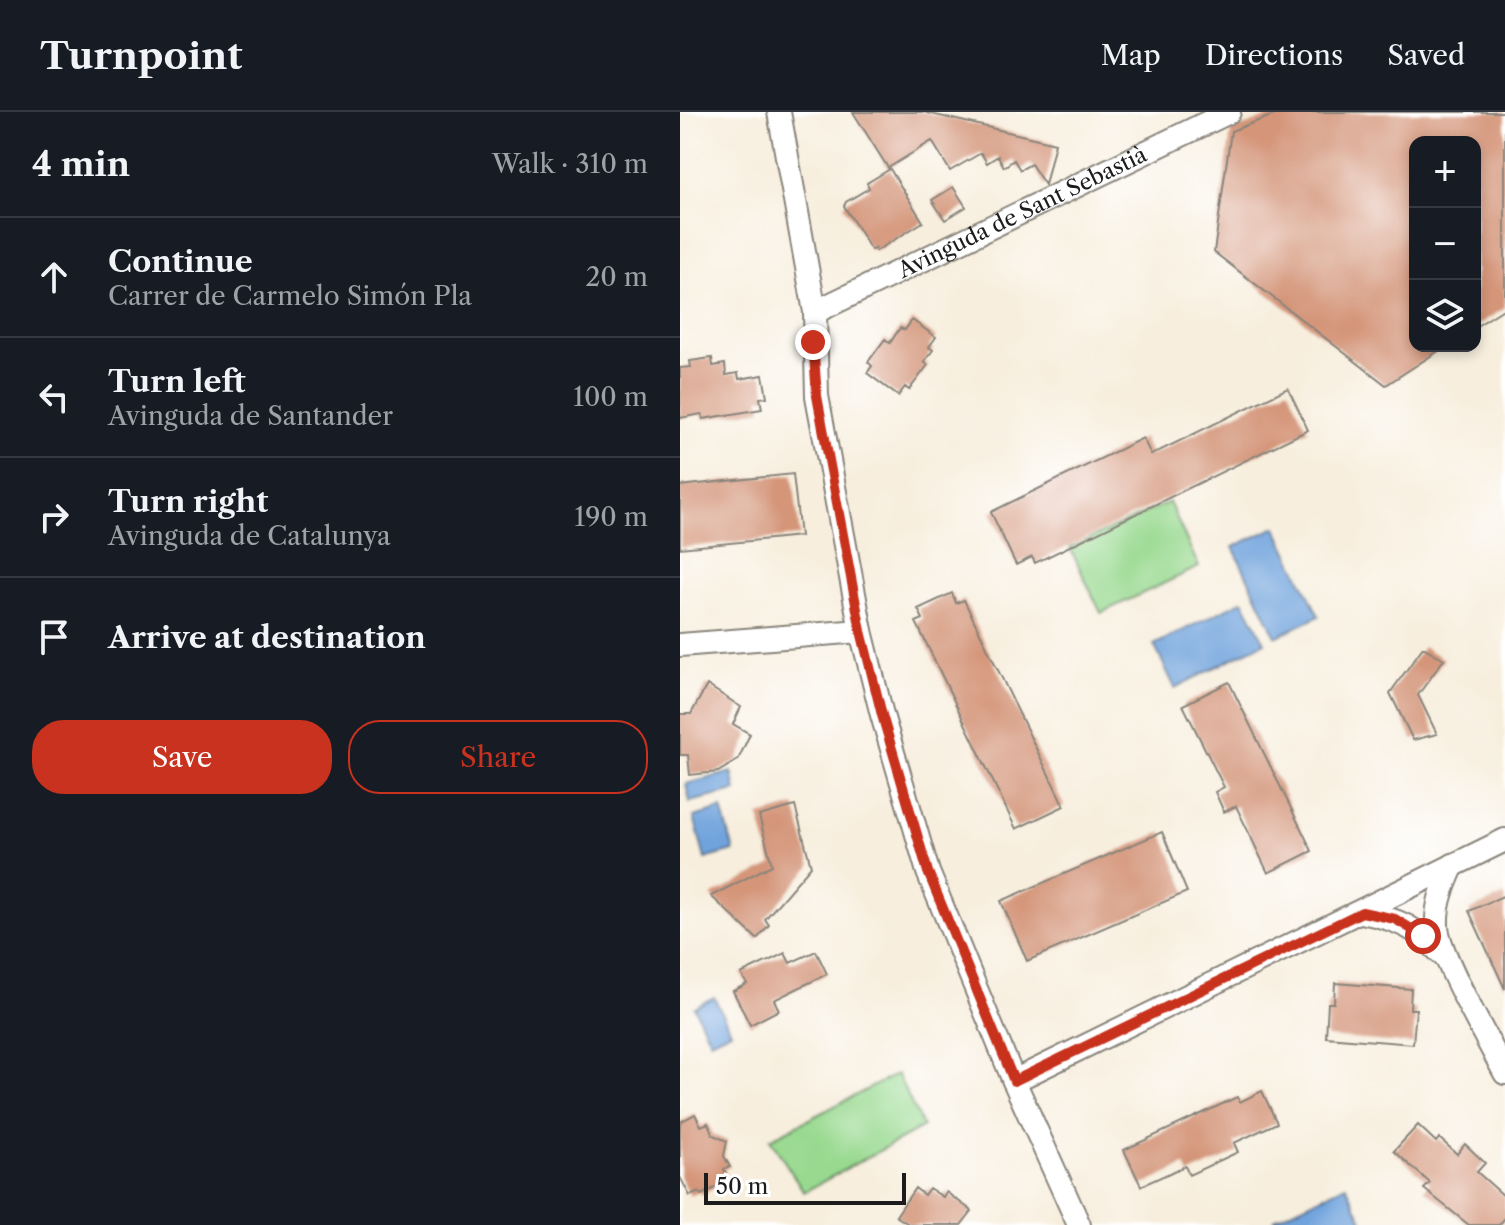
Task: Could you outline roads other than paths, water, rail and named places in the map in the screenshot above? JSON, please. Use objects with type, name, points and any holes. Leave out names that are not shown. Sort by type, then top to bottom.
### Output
[{"type":"street","points":[[779,112],[815,312],[813,342],[817,396],[861,631],[882,715],[928,872],[1014,1081],[1079,1225]]},
{"type":"street","name":"Avinguda de Sant Sebastià","points":[[815,312],[1229,112]]},
{"type":"street","points":[[680,645],[861,631]]},
{"type":"street","points":[[1014,1081],[1505,840]]},
{"type":"street","points":[[1453,865],[1441,891],[1436,928],[1449,961],[1505,1073]]},
{"type":"street","points":[[1362,912],[1395,919],[1423,936],[1449,961]]},
{"type":"water","points":[[1276,527],[1319,616],[1276,637],[1233,547]]},
{"type":"water","points":[[1243,600],[1265,642],[1175,688],[1154,645]]},
{"type":"water","points":[[732,772],[736,791],[690,802],[686,784]]},
{"type":"water","points":[[722,809],[734,851],[705,859],[694,817]]},
{"type":"water","points":[[714,997],[731,1031],[710,1041],[694,1007]]},
{"type":"water","points":[[1346,1185],[1365,1225],[1276,1225],[1274,1219]]}]
